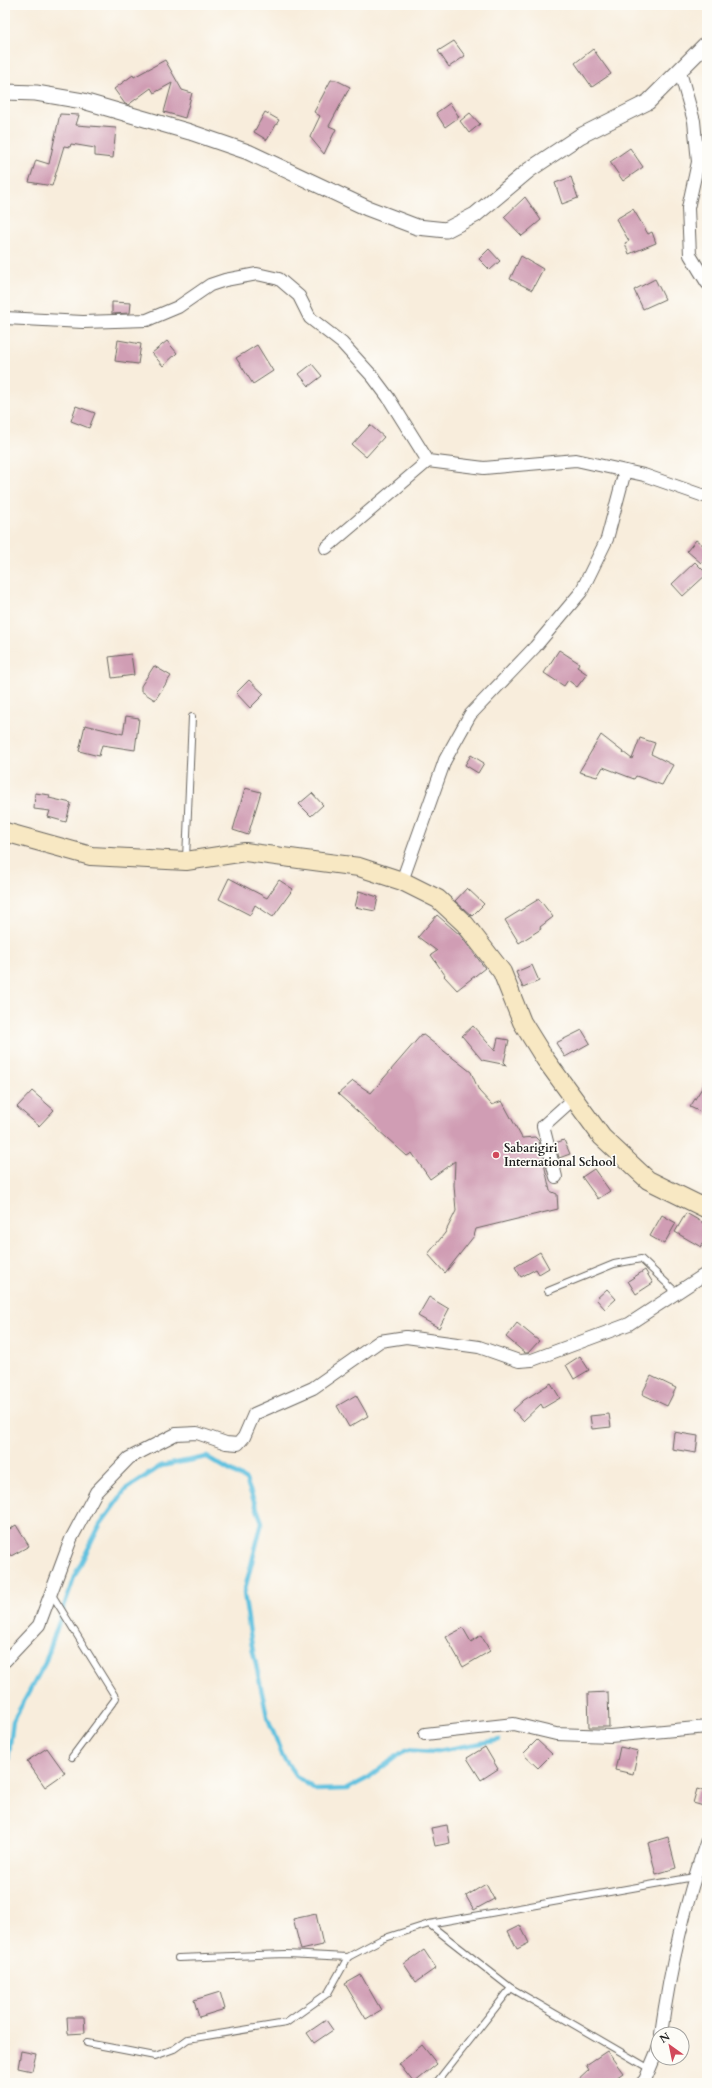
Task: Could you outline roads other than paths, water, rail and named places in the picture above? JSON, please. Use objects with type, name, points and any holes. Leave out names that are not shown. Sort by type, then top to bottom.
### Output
[{"type":"main road","points":[[5,832],[91,856],[186,861],[245,852],[359,867],[402,881],[438,899],[465,924],[502,972],[522,1022],[545,1060],[602,1137],[648,1180],[707,1209]]},
{"type":"street","points":[[5,92],[36,93],[83,101],[190,132],[248,152],[367,208],[417,227],[446,230],[475,215],[529,170],[580,136],[648,102],[680,72],[707,43]]},
{"type":"street","points":[[680,72],[694,121],[698,162],[688,208],[690,255],[707,283]]},
{"type":"street","points":[[5,318],[83,322],[146,320],[178,307],[210,285],[257,274],[279,279],[299,296],[310,318],[342,343],[373,377],[388,397],[428,461]]},
{"type":"street","points":[[326,548],[428,461],[484,468],[576,460],[644,475],[707,497]]},
{"type":"street","points":[[402,881],[445,760],[470,715],[535,647],[580,592],[607,539],[625,470]]},
{"type":"street","points":[[556,1177],[543,1126],[573,1099]]},
{"type":"street","points":[[5,1661],[39,1625],[71,1539],[96,1492],[129,1458],[176,1434],[197,1433],[238,1444],[244,1437],[254,1414],[313,1388],[380,1341],[406,1338],[472,1346],[518,1361],[532,1360],[630,1324],[707,1273]]},
{"type":"street","points":[[425,1734],[514,1724],[556,1734],[610,1736],[707,1726]]},
{"type":"street","points":[[662,2026],[668,1982],[694,1877],[707,1840]]},
{"type":"street","points":[[642,2083],[645,2080],[651,2066]]},
{"type":"lane","points":[[186,861],[192,717]]},
{"type":"lane","points":[[548,1291],[614,1264],[641,1259],[677,1293]]},
{"type":"lane","points":[[51,1593],[116,1698],[72,1757]]},
{"type":"lane","points":[[178,1958],[286,1954],[348,1957],[382,1939],[429,1924],[694,1877]]},
{"type":"lane","points":[[429,1924],[511,1988],[650,2069]]},
{"type":"lane","points":[[87,2042],[155,2056],[174,2049],[188,2039],[286,2023],[328,1993],[348,1957]]},
{"type":"lane","points":[[436,2083],[511,1988]]},
{"type":"waterway","points":[[5,1784],[13,1721],[45,1663],[74,1577],[100,1525],[126,1489],[161,1466],[207,1457],[246,1480],[262,1522],[244,1593],[252,1646],[267,1716],[283,1757],[296,1776],[316,1790],[347,1789],[368,1778],[405,1750],[432,1752],[499,1740]]},
{"type":"place","name":"Sabarigiri International School","points":[[496,1155]]}]
